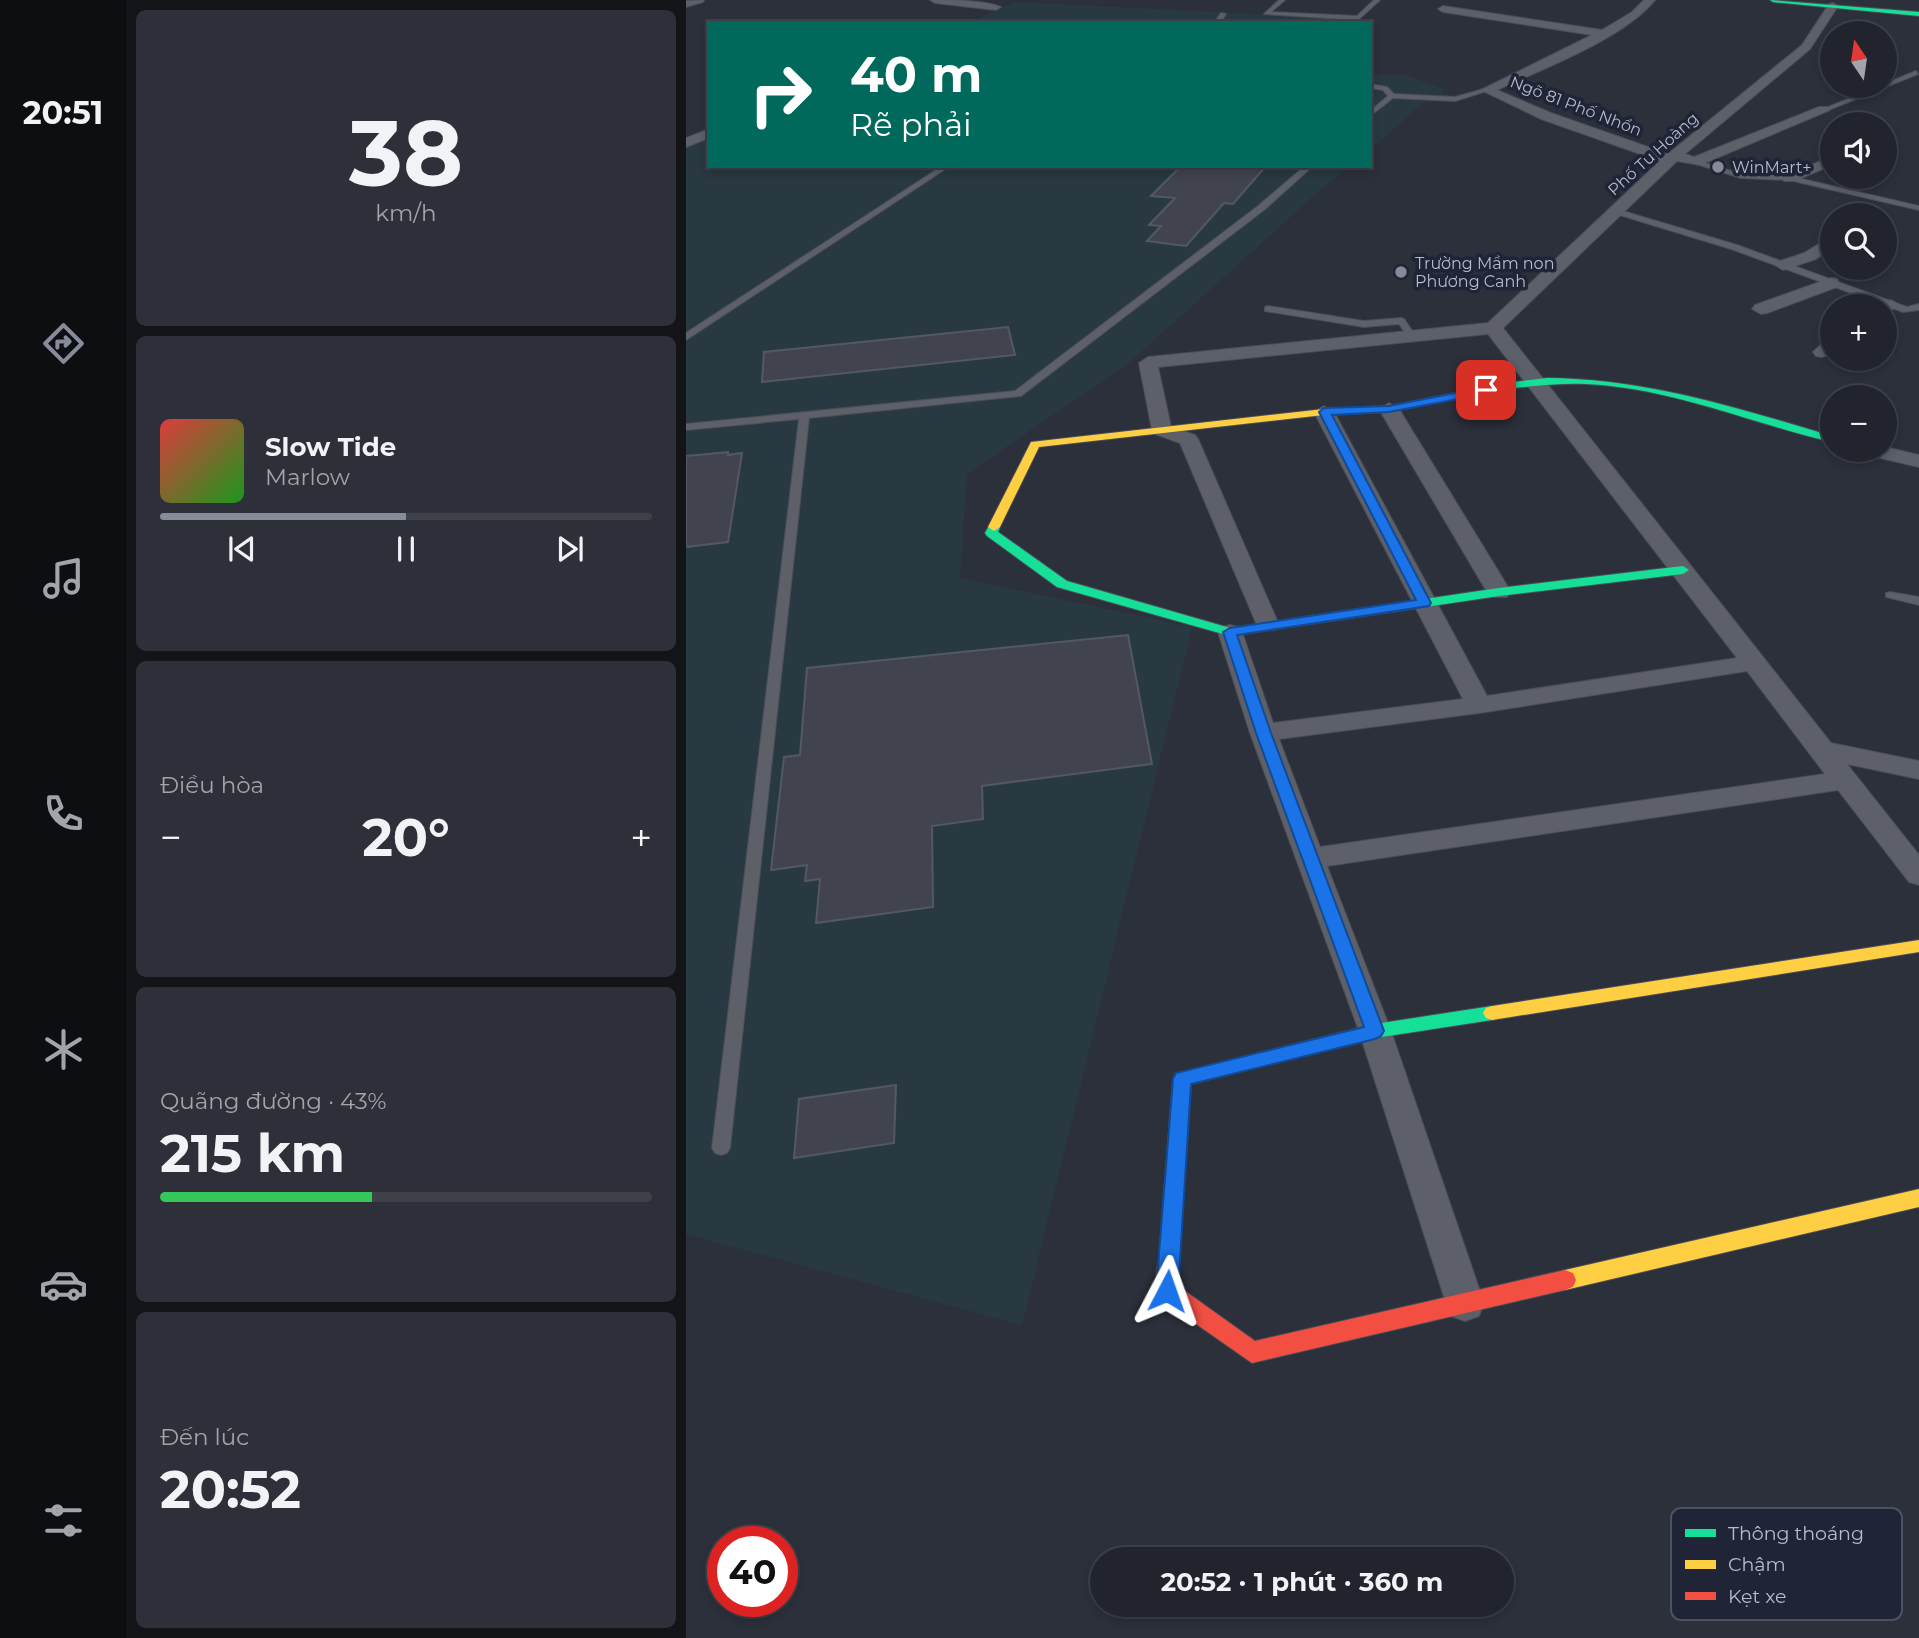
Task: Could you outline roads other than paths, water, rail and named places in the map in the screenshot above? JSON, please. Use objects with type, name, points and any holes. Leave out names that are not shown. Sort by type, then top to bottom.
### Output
[{"type":"main road","points":[[1773,0],[1919,14]]},
{"type":"main road","points":[[1871,0],[1919,5]]},
{"type":"main road","points":[[1683,570],[1499,592],[1230,632],[1062,584],[991,533],[1035,444],[1324,412],[1389,409],[1534,381],[1637,385],[1820,436]]},
{"type":"main road","points":[[1919,946],[1375,1031],[1182,1079],[1167,1291],[1252,1352],[1919,1198]]},
{"type":"street","points":[[686,4],[699,0]]},
{"type":"street","points":[[935,0],[1000,5],[972,18]]},
{"type":"street","name":"Ngõ 81 Phố Nhổn","points":[[1487,90],[1590,42],[1636,14],[1650,0]]},
{"type":"street","name":"Phố Tu Hoàng","points":[[1493,328],[1672,158],[1806,47],[1833,6]]},
{"type":"street","points":[[1443,9],[1602,33]]},
{"type":"street","points":[[1483,25],[1590,42]]},
{"type":"street","name":"Ngõ 81 Phố Nhổn","points":[[1487,90],[1546,116],[1672,158],[1695,162]]},
{"type":"street","points":[[1695,162],[1824,110]]},
{"type":"street","points":[[686,143],[707,134]]},
{"type":"street","points":[[1789,178],[1820,165]]},
{"type":"street","points":[[1783,265],[1810,256],[1820,249]]},
{"type":"street","points":[[1761,309],[1831,283]]},
{"type":"street","points":[[1267,625],[1188,439],[1163,430],[1149,363],[1493,328],[1919,875]]},
{"type":"street","points":[[1389,409],[1499,592]]},
{"type":"street","points":[[1324,412],[1479,705]]},
{"type":"street","points":[[1897,456],[1919,461]]},
{"type":"street","points":[[1230,632],[1264,733],[1375,1031],[1465,1303]]},
{"type":"street","points":[[1264,733],[1479,705],[1752,663]]},
{"type":"street","points":[[1822,750],[1919,770]]},
{"type":"street","points":[[1312,858],[1843,780]]},
{"type":"lane","points":[[1282,0],[1266,13],[1359,18],[1377,0]]},
{"type":"lane","points":[[1218,21],[1223,14]]},
{"type":"lane","points":[[1824,110],[1916,74]]},
{"type":"lane","points":[[1372,86],[1385,88],[1392,96]]},
{"type":"lane","points":[[1372,112],[1392,96],[1455,99],[1487,90]]},
{"type":"lane","points":[[1695,162],[1741,176],[1789,178],[1919,208]]},
{"type":"lane","points":[[686,337],[944,168]]},
{"type":"lane","points":[[686,427],[1018,394],[1261,208],[1308,168]]},
{"type":"lane","points":[[1616,211],[1734,247],[1857,294]]},
{"type":"lane","points":[[1897,308],[1906,310],[1919,307]]},
{"type":"lane","points":[[1268,309],[1364,324],[1401,321],[1412,336]]},
{"type":"lane","points":[[721,1147],[804,415]]},
{"type":"lane","points":[[1890,595],[1919,601]]},
{"type":"place","name":"WinMart+","points":[[1718,167]]},
{"type":"place","name":"Trường Mầm non Phương Canh","points":[[1401,272]]}]
